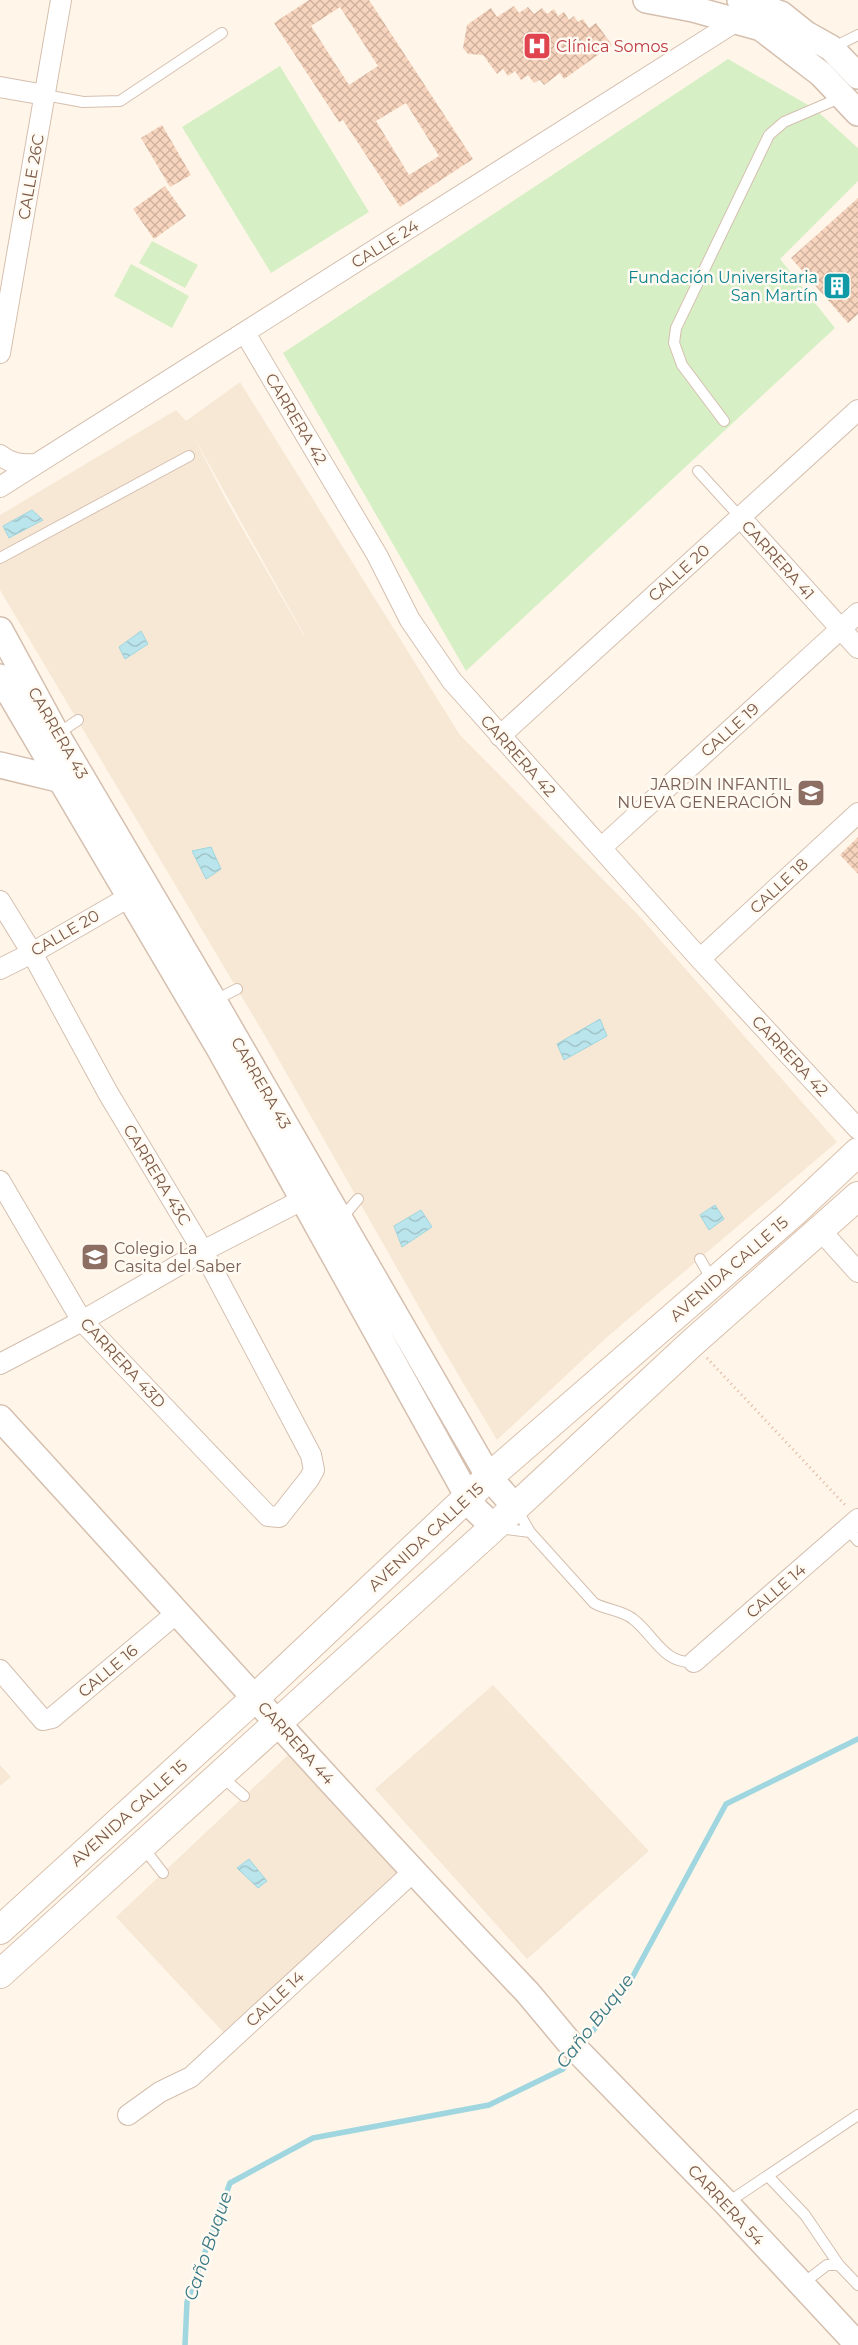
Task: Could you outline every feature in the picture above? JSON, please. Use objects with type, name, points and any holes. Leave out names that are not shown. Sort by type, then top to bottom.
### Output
[{"type":"main road","name":"AVENIDA CALLE 15","points":[[2,1923],[255,1698],[489,1477],[792,1214],[858,1152]]},
{"type":"main road","name":"AVENIDA CALLE 15","points":[[2,1967],[28,1947],[277,1724],[516,1507],[692,1343],[821,1231],[858,1196]]},
{"type":"street","name":"CALLE 26C","points":[[0,353],[61,0]]},
{"type":"street","points":[[646,0],[751,6],[781,14],[806,34],[831,48],[858,76]]},
{"type":"street","points":[[751,6],[761,28],[821,74],[850,105]]},
{"type":"street","name":"CALLE 24","points":[[0,487],[245,333],[751,6]]},
{"type":"street","points":[[0,87],[45,95]]},
{"type":"street","name":"CARRERA 42","points":[[245,333],[376,555],[415,628],[452,681],[700,959],[858,1129]]},
{"type":"street","name":"CALLE 20","points":[[500,736],[858,410]]},
{"type":"street","points":[[0,455],[5,460],[20,465],[36,464]]},
{"type":"street","name":"CARRERA 41","points":[[740,517],[858,648]]},
{"type":"street","name":"CALLE 19","points":[[601,848],[858,613]]},
{"type":"street","name":"CARRERA 43","points":[[0,630],[49,740],[62,780],[130,897],[205,1005],[302,1200],[468,1497],[476,1510],[494,1527]]},
{"type":"street","name":"CARRERA 43","points":[[0,677],[49,740],[205,1005],[340,1221],[489,1477],[516,1507]]},
{"type":"street","points":[[0,765],[62,780]]},
{"type":"street","name":"CALLE 18","points":[[700,959],[858,813]]},
{"type":"street","name":"CALLE 20","points":[[0,969],[32,953],[130,897]]},
{"type":"street","name":"CARRERA 43C","points":[[0,901],[32,953],[108,1093],[203,1251],[311,1455],[314,1470],[309,1479],[278,1517]]},
{"type":"street","name":"CARRERA 43D","points":[[0,1181],[82,1321],[268,1516],[278,1517]]},
{"type":"street","points":[[0,1364],[82,1321],[203,1251],[302,1200]]},
{"type":"street","points":[[821,1231],[858,1272]]},
{"type":"street","name":"CARRERA 44","points":[[0,1418],[178,1612],[277,1724],[413,1872],[528,1993],[568,2041],[594,2066]]},
{"type":"street","name":"CALLE 14","points":[[694,1662],[854,1525]]},
{"type":"street","name":"CALLE 16","points":[[0,1670],[43,1720],[52,1718],[178,1612]]},
{"type":"street","name":"CALLE 14","points":[[128,2115],[160,2092],[191,2077],[413,1872]]},
{"type":"street","points":[[2,1923],[28,1947]]},
{"type":"street","name":"CARRERA 54","points":[[594,2066],[858,2345]]},
{"type":"lane","points":[[45,95],[83,102],[120,101],[222,33]]},
{"type":"lane","points":[[831,48],[858,35]]},
{"type":"lane","points":[[724,421],[682,365],[674,343],[676,328],[769,136],[784,122],[850,105]]},
{"type":"lane","points":[[0,558],[188,456]]},
{"type":"lane","name":"CARRERA 41","points":[[698,471],[740,517]]},
{"type":"lane","points":[[49,740],[78,720]]},
{"type":"lane","points":[[205,1005],[237,989]]},
{"type":"lane","points":[[340,1221],[358,1199]]},
{"type":"lane","points":[[700,1258],[714,1282]]},
{"type":"lane","name":"CARRERA 43","points":[[516,1507],[530,1532],[594,1603],[606,1609],[620,1612],[633,1619],[670,1657],[681,1663],[694,1662]]},
{"type":"lane","points":[[494,1527],[530,1532]]},
{"type":"lane","points":[[220,1775],[244,1796]]},
{"type":"lane","points":[[142,1845],[163,1873]]},
{"type":"lane","points":[[726,2204],[858,2115]]},
{"type":"lane","points":[[768,2176],[805,2215],[839,2265],[858,2285]]},
{"type":"lane","points":[[800,2285],[827,2265],[839,2265]]},
{"type":"path","points":[[692,1343],[854,1525]]},
{"type":"shaded area","points":[[240,382],[460,735],[641,918],[837,1142],[606,1338],[497,1440],[440,1344],[268,1041],[0,590],[0,515],[176,410],[186,421]],"holes":[[[195,439],[304,635],[225,498]]]},
{"type":"shaded area","points":[[493,1685],[649,1851],[527,1959],[375,1789]]},
{"type":"shaded area","points":[[289,1754],[400,1876],[224,2033],[116,1917]]},
{"type":"shaded area","points":[[0,1765],[11,1777],[0,1786]]},
{"type":"green space","points":[[728,59],[815,109],[858,148],[858,181],[780,259],[835,328],[466,671],[283,353]]},
{"type":"green space","points":[[280,66],[369,212],[271,273],[182,127]]},
{"type":"green space","points":[[152,241],[198,265],[185,288],[139,263]]},
{"type":"green space","points":[[131,264],[189,296],[172,328],[114,296]]},
{"type":"water","points":[[32,510],[43,520],[9,538],[3,526]]},
{"type":"water","points":[[141,631],[148,644],[125,659],[119,647]]},
{"type":"water","points":[[211,847],[221,869],[206,879],[192,851]]},
{"type":"water","points":[[600,1019],[607,1036],[564,1060],[557,1044]]},
{"type":"water","points":[[715,1205],[724,1219],[709,1230],[700,1215]]},
{"type":"water","points":[[421,1210],[432,1227],[402,1247],[394,1226]]},
{"type":"water","points":[[249,1859],[267,1881],[258,1888],[237,1868]]},
{"type":"building","points":[[309,0],[369,0],[473,159],[400,207],[343,120],[339,122],[274,23]],"holes":[[[340,7],[378,66],[349,85],[311,26]],[[406,103],[439,156],[409,175],[376,121]]]},
{"type":"building","name":"Clínica Somos","points":[[514,6],[519,13],[528,7],[534,14],[542,8],[547,14],[554,9],[558,16],[564,12],[569,20],[574,16],[578,22],[583,19],[589,28],[596,23],[612,45],[564,79],[560,73],[544,85],[540,80],[534,83],[528,75],[521,80],[515,71],[508,76],[503,69],[497,74],[483,55],[468,54],[463,48],[467,25],[491,8],[497,17]]},
{"type":"building","points":[[162,125],[191,175],[170,187],[141,138]]},
{"type":"building","points":[[165,186],[186,216],[154,239],[133,209]]},
{"type":"building","name":"Fundación Universitaria San Martín","points":[[858,198],[858,314],[848,323],[791,258]]},
{"type":"building","points":[[858,837],[858,874],[840,855]]},
{"type":"waterway","name":"Caño Buque","points":[[581,2046],[626,1989],[726,1804],[858,1739]]},
{"type":"waterway","name":"Caño Buque","points":[[185,2345],[187,2302],[230,2183],[313,2138],[489,2105],[563,2069],[574,2055]]},
{"type":"place","name":"Clínica Somos","points":[[537,46]]},
{"type":"place","name":"Fundación Universitaria San Martín","points":[[837,286]]},
{"type":"place","name":"JARDIN INFANTIL NUEVA GENERACIÓN","points":[[811,793]]},
{"type":"place","name":"Colegio La Casita del Saber","points":[[95,1257]]}]
